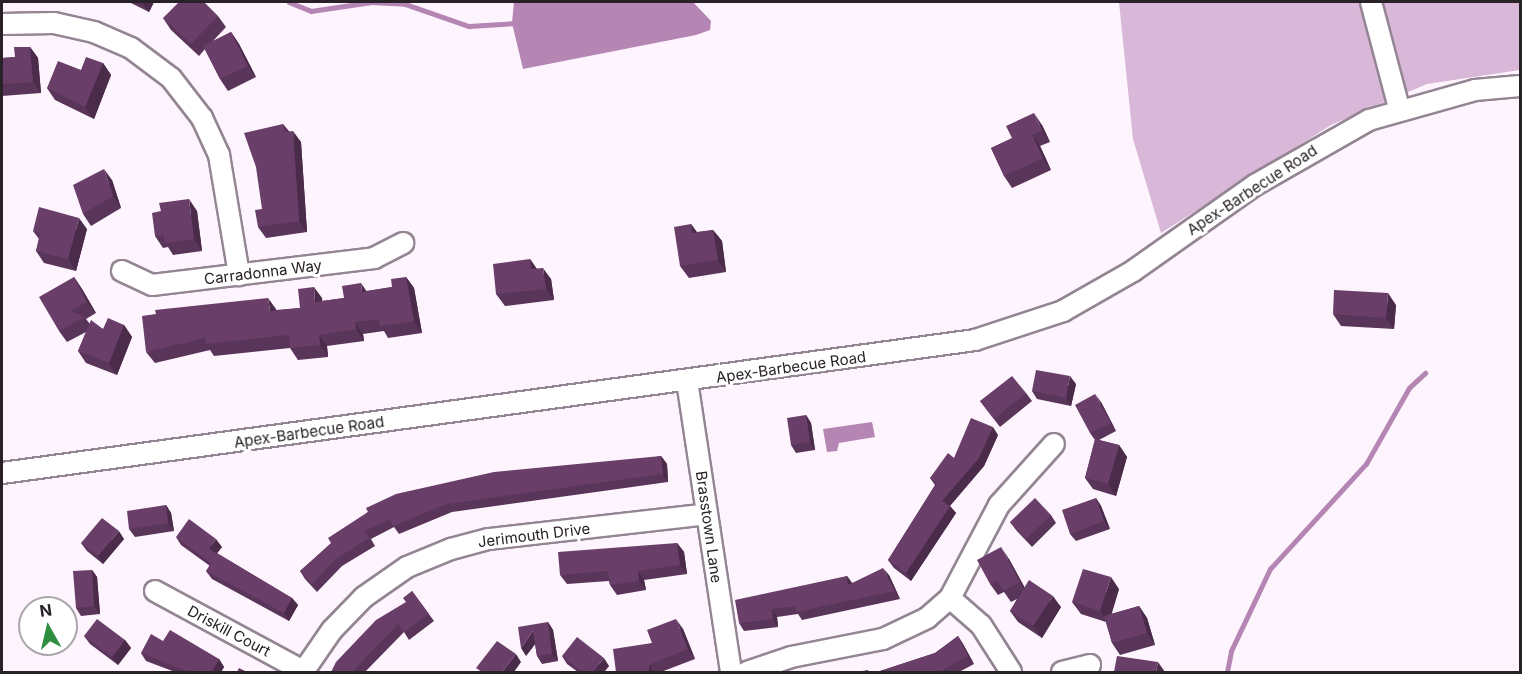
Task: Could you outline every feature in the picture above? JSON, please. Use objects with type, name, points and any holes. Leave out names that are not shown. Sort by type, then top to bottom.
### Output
[{"type":"street","points":[[1371,2],[1400,108]]},
{"type":"street","points":[[2,24],[54,23],[94,32],[131,48],[171,78],[202,118],[219,155],[239,274]]},
{"type":"street","name":"Apex-Barbecue Road","points":[[2,473],[975,340],[1020,328],[1133,271],[1323,144],[1400,108],[1475,90],[1521,86]]},
{"type":"street","name":"Carradonna Way","points":[[122,271],[152,285],[374,258],[403,243]]},
{"type":"street","name":"Brasstown Lane","points":[[687,381],[731,672]]},
{"type":"street","points":[[747,672],[897,634],[950,598],[999,505],[1054,444]]},
{"type":"street","name":"Jerimouth Drive","points":[[303,672],[364,597],[407,567],[451,549],[489,539],[707,514]]},
{"type":"street","name":"Driskill Court","points":[[155,591],[303,672]]},
{"type":"street","points":[[950,598],[981,625],[1011,672]]},
{"type":"street","points":[[1062,672],[1090,665]]},
{"type":"shaded area","points":[[514,2],[693,2],[711,21],[710,30],[696,35],[523,69],[512,23]]},
{"type":"shaded area","points":[[1119,2],[1520,2],[1520,70],[1427,84],[1331,125],[1161,233],[1133,139]]},
{"type":"shaded area","points":[[872,422],[875,437],[839,443],[837,451],[827,452],[823,429]]},
{"type":"building","points":[[179,2],[204,2],[218,16],[191,44],[163,18]]},
{"type":"building","points":[[231,32],[248,66],[220,79],[203,46]]},
{"type":"building","points":[[14,47],[30,47],[33,82],[2,84],[2,58],[15,57]]},
{"type":"building","points":[[86,57],[103,63],[85,107],[47,88],[58,61],[81,70]]},
{"type":"building","points":[[1034,113],[1042,130],[1032,135],[1043,158],[1004,176],[991,148],[1012,138],[1006,126]]},
{"type":"building","points":[[283,124],[285,132],[293,131],[299,221],[258,227],[255,210],[262,209],[256,167],[244,133]]},
{"type":"building","points":[[104,169],[113,196],[83,214],[73,185]]},
{"type":"building","points":[[189,199],[194,239],[165,243],[164,235],[155,236],[152,213],[161,211],[159,203]]},
{"type":"building","points":[[39,207],[79,218],[68,259],[36,251],[40,233],[33,231]]},
{"type":"building","points":[[691,224],[692,233],[713,230],[718,260],[680,266],[674,227]]},
{"type":"building","points":[[530,259],[531,269],[543,268],[546,289],[496,294],[493,264]]},
{"type":"building","points":[[74,277],[87,302],[70,311],[85,317],[59,331],[39,297]]},
{"type":"building","points":[[406,277],[414,321],[380,326],[379,319],[355,322],[356,329],[319,335],[320,345],[290,348],[289,335],[206,344],[205,338],[146,352],[142,316],[156,314],[155,310],[268,298],[270,311],[300,308],[298,289],[314,287],[315,302],[344,298],[342,286],[361,283],[362,292],[392,287],[391,279]]},
{"type":"building","points":[[1334,290],[1388,293],[1386,318],[1333,314]]},
{"type":"building","points":[[108,318],[124,325],[109,363],[78,351],[91,320],[103,329]]},
{"type":"building","points":[[1036,370],[1070,376],[1066,398],[1032,391]]},
{"type":"building","points":[[1012,376],[1026,393],[994,419],[980,401]]},
{"type":"building","points":[[1095,394],[1111,423],[1090,433],[1075,405]]},
{"type":"building","points":[[806,415],[810,442],[791,445],[787,418]]},
{"type":"building","points":[[971,418],[993,427],[979,458],[942,501],[950,506],[906,573],[888,560],[937,483],[930,478],[948,453],[954,458]]},
{"type":"building","points":[[1095,439],[1119,445],[1108,484],[1085,478]]},
{"type":"building","points":[[661,456],[663,474],[447,504],[393,526],[390,519],[365,531],[369,538],[336,559],[312,584],[300,571],[331,543],[328,538],[368,512],[366,508],[396,494],[494,472]]},
{"type":"building","points":[[1035,498],[1051,515],[1026,539],[1010,522]]},
{"type":"building","points":[[1096,498],[1104,521],[1070,534],[1062,510]]},
{"type":"building","points":[[166,505],[168,523],[129,529],[127,511]]},
{"type":"building","points":[[102,518],[119,531],[98,556],[81,543]]},
{"type":"building","points":[[189,519],[216,539],[209,549],[292,598],[284,613],[206,571],[211,563],[176,537]]},
{"type":"building","points":[[677,543],[680,565],[638,571],[639,581],[610,585],[608,571],[560,575],[558,552]]},
{"type":"building","points":[[1001,547],[1020,582],[1003,591],[997,580],[990,584],[977,560]]},
{"type":"building","points":[[883,568],[895,591],[796,612],[796,606],[772,609],[773,619],[739,623],[735,600],[847,576],[848,585]]},
{"type":"building","points":[[1083,569],[1111,577],[1100,611],[1072,602]]},
{"type":"building","points":[[92,570],[94,606],[78,608],[73,571]]},
{"type":"building","points":[[1029,580],[1053,596],[1033,626],[1010,611]]},
{"type":"building","points":[[412,591],[429,614],[404,632],[398,624],[352,672],[331,672],[336,662],[376,620],[406,602],[403,598]]},
{"type":"building","points":[[1139,606],[1147,633],[1112,643],[1104,616]]},
{"type":"building","points":[[97,619],[125,640],[112,657],[84,636]]},
{"type":"building","points":[[676,619],[688,649],[649,665],[649,671],[616,672],[613,649],[652,643],[647,630]]},
{"type":"building","points":[[548,622],[552,654],[537,656],[533,631],[521,648],[518,627]]},
{"type":"building","points":[[170,630],[219,659],[212,672],[189,672],[141,653],[151,634],[163,641]]},
{"type":"building","points":[[958,636],[968,656],[939,672],[877,672],[935,653]]},
{"type":"building","points":[[577,637],[604,658],[593,672],[582,672],[562,656]]},
{"type":"building","points":[[497,641],[516,654],[502,672],[482,672],[476,668]]},
{"type":"building","points":[[1117,656],[1158,662],[1156,672],[1114,672]]},
{"type":"waterway","points":[[289,2],[311,11],[371,2],[405,4],[469,26],[517,23]]},
{"type":"waterway","points":[[1227,672],[1231,651],[1270,569],[1366,464],[1409,388],[1425,373]]}]
